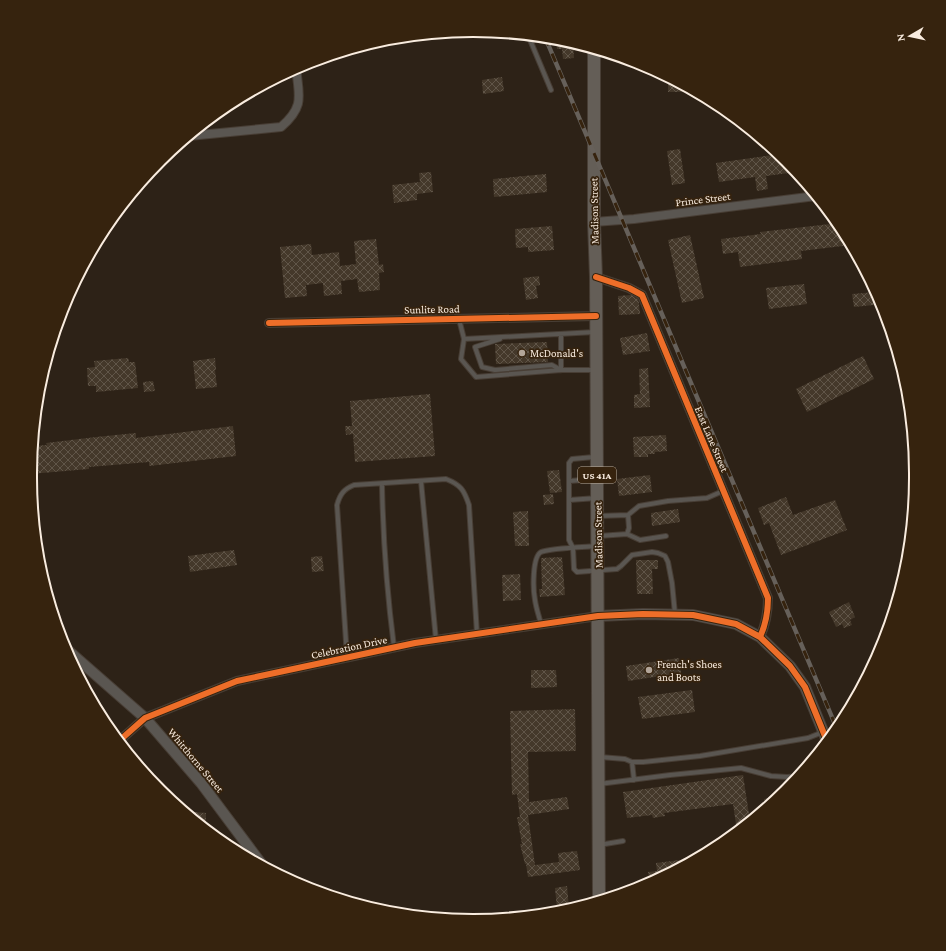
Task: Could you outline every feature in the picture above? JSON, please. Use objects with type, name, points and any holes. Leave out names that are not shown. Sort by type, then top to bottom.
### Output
[{"type":"main road","name":"Madison Street","points":[[594,54],[594,222],[596,277],[598,516],[599,895]]},
{"type":"street","points":[[198,135],[281,127],[291,119],[299,104],[297,74]]},
{"type":"street","name":"Prince Street","points":[[594,222],[634,219],[810,197]]},
{"type":"street","name":"East Lane Street","points":[[596,277],[630,288],[642,295],[768,598],[768,613],[760,637]]},
{"type":"street","name":"Sunlite Road","points":[[269,323],[596,316]]},
{"type":"street","points":[[598,616],[693,614],[736,624],[760,637],[790,666],[805,688],[825,735]]},
{"type":"street","name":"Celebration Drive","points":[[123,738],[145,718],[237,681],[394,647],[598,616]]},
{"type":"street","name":"Whitthorne Street","points":[[76,657],[145,718],[200,783],[256,856]]},
{"type":"lane","points":[[531,41],[551,90]]},
{"type":"lane","points":[[459,319],[464,339],[461,359],[476,376],[561,370],[596,370]]},
{"type":"lane","points":[[464,339],[596,332]]},
{"type":"lane","points":[[560,334],[561,370]]},
{"type":"lane","points":[[508,336],[475,347],[482,367],[495,370],[552,365],[561,370]]},
{"type":"lane","points":[[597,457],[572,459],[569,463],[569,540],[573,548],[574,569],[577,572],[617,569],[632,555],[652,552],[665,556],[668,562],[672,583],[674,614]]},
{"type":"lane","points":[[347,657],[337,505],[340,496],[346,489],[354,486],[446,479],[456,483],[464,492],[468,505],[477,634]]},
{"type":"lane","points":[[569,481],[597,479]]},
{"type":"lane","points":[[421,481],[436,640]]},
{"type":"lane","points":[[382,484],[389,611],[394,647]]},
{"type":"lane","points":[[598,516],[628,515],[639,506],[668,501],[707,498],[723,491]]},
{"type":"lane","points":[[569,500],[597,498]]},
{"type":"lane","points":[[627,534],[629,528],[628,515]]},
{"type":"lane","points":[[541,625],[535,600],[534,583],[536,558],[540,553],[573,548],[627,534],[640,540],[666,536]]},
{"type":"lane","points":[[599,757],[625,759],[632,762],[643,762],[700,756],[824,736]]},
{"type":"lane","points":[[632,762],[634,780]]},
{"type":"lane","points":[[599,784],[741,768],[771,776],[790,777]]},
{"type":"lane","points":[[599,845],[623,841]]},
{"type":"building","points":[[557,45],[573,49],[574,58],[563,59],[562,49],[557,49]]},
{"type":"building","points":[[502,77],[504,91],[483,94],[482,80]]},
{"type":"building","points":[[668,83],[685,92],[668,92]]},
{"type":"building","points":[[680,149],[685,183],[672,185],[667,151]]},
{"type":"building","points":[[771,155],[789,173],[766,176],[768,189],[757,191],[755,177],[719,182],[716,163]]},
{"type":"building","points":[[431,172],[433,192],[417,194],[417,200],[394,203],[392,185],[420,182],[419,173]]},
{"type":"building","points":[[546,174],[547,192],[494,197],[493,179]]},
{"type":"building","points":[[831,224],[845,246],[801,251],[802,259],[740,267],[738,252],[723,254],[721,239],[761,234],[760,232]]},
{"type":"building","points":[[552,226],[554,250],[528,252],[528,247],[516,248],[515,229]]},
{"type":"building","points":[[690,235],[704,298],[682,303],[668,240]]},
{"type":"building","points":[[376,239],[379,265],[383,264],[384,272],[379,273],[380,290],[359,292],[357,279],[341,281],[342,294],[324,296],[323,283],[306,285],[307,296],[285,298],[280,247],[311,244],[312,255],[339,252],[340,266],[356,264],[354,241]]},
{"type":"building","points":[[539,276],[540,285],[536,286],[538,298],[526,300],[523,278]]},
{"type":"building","points":[[804,284],[807,304],[769,309],[766,288]]},
{"type":"building","points":[[870,293],[875,305],[854,307],[852,294]]},
{"type":"building","points":[[631,295],[638,299],[640,314],[619,315],[618,296]]},
{"type":"building","points":[[647,333],[650,351],[623,355],[620,338]]},
{"type":"building","name":"McDonald's","points":[[547,342],[548,362],[496,364],[495,344]]},
{"type":"building","points":[[863,356],[874,379],[807,412],[796,389]]},
{"type":"building","points":[[128,358],[129,362],[135,362],[138,388],[96,392],[96,386],[88,386],[87,368],[95,367],[94,361]]},
{"type":"building","points":[[215,358],[217,387],[196,389],[193,361]]},
{"type":"building","points":[[648,368],[650,407],[634,408],[634,395],[640,394],[639,369]]},
{"type":"building","points":[[153,381],[155,391],[144,392],[143,382]]},
{"type":"building","points":[[430,394],[435,456],[355,462],[353,434],[346,435],[345,426],[352,426],[350,401]]},
{"type":"building","points":[[233,426],[236,456],[149,466],[149,462],[37,473],[38,446],[47,445],[46,443],[136,433],[136,438]]},
{"type":"building","points":[[666,435],[667,451],[648,454],[648,457],[634,457],[633,437]]},
{"type":"building","points":[[559,470],[562,492],[550,493],[547,471]]},
{"type":"building","points":[[650,475],[652,492],[619,496],[617,479]]},
{"type":"building","points":[[553,494],[554,504],[544,505],[543,495]]},
{"type":"building","points":[[786,497],[793,515],[835,500],[847,530],[781,555],[769,523],[764,525],[758,508]]},
{"type":"building","points":[[678,509],[680,522],[652,526],[651,513]]},
{"type":"building","points":[[528,511],[529,546],[515,546],[513,512]]},
{"type":"building","points":[[234,550],[237,565],[190,572],[188,556]]},
{"type":"building","points":[[322,556],[324,571],[312,572],[311,557]]},
{"type":"building","points":[[562,557],[565,595],[540,597],[539,589],[542,589],[541,558]]},
{"type":"building","points":[[636,560],[658,560],[658,569],[652,569],[653,594],[637,594]]},
{"type":"building","points":[[520,574],[521,600],[503,601],[502,575]]},
{"type":"building","points":[[849,602],[855,617],[850,620],[852,625],[844,628],[842,624],[836,627],[829,612]]},
{"type":"building","points":[[679,658],[681,673],[628,681],[626,666]]},
{"type":"building","points":[[531,670],[556,670],[557,687],[531,688]]},
{"type":"building","points":[[692,690],[695,712],[642,719],[638,697]]},
{"type":"building","points":[[575,709],[576,751],[528,752],[529,802],[567,797],[569,809],[528,815],[535,865],[559,862],[558,853],[577,851],[580,870],[528,877],[520,844],[522,844],[517,817],[520,817],[517,794],[512,795],[510,711]]},
{"type":"building","points":[[743,775],[749,815],[736,825],[733,804],[664,813],[665,816],[653,818],[652,815],[627,818],[623,792]]},
{"type":"building","points":[[193,812],[206,813],[206,822]]},
{"type":"building","points":[[684,860],[649,877],[648,872],[657,871],[656,863]]},
{"type":"building","points":[[567,886],[569,903],[557,906],[555,888]]},
{"type":"railway","points":[[548,44],[834,722]]},
{"type":"cycle path","points":[[596,277],[629,288],[642,295],[768,598],[768,609],[764,628],[760,637]]},
{"type":"cycle path","points":[[269,323],[596,316]]},
{"type":"cycle path","points":[[123,738],[145,718],[237,681],[415,643],[598,616],[643,614],[693,615],[736,624],[760,637],[790,666],[805,687],[825,735]]},
{"type":"place","name":"McDonald's","points":[[522,353]]},
{"type":"place","name":"French's Shoes and Boots","points":[[649,670]]}]
